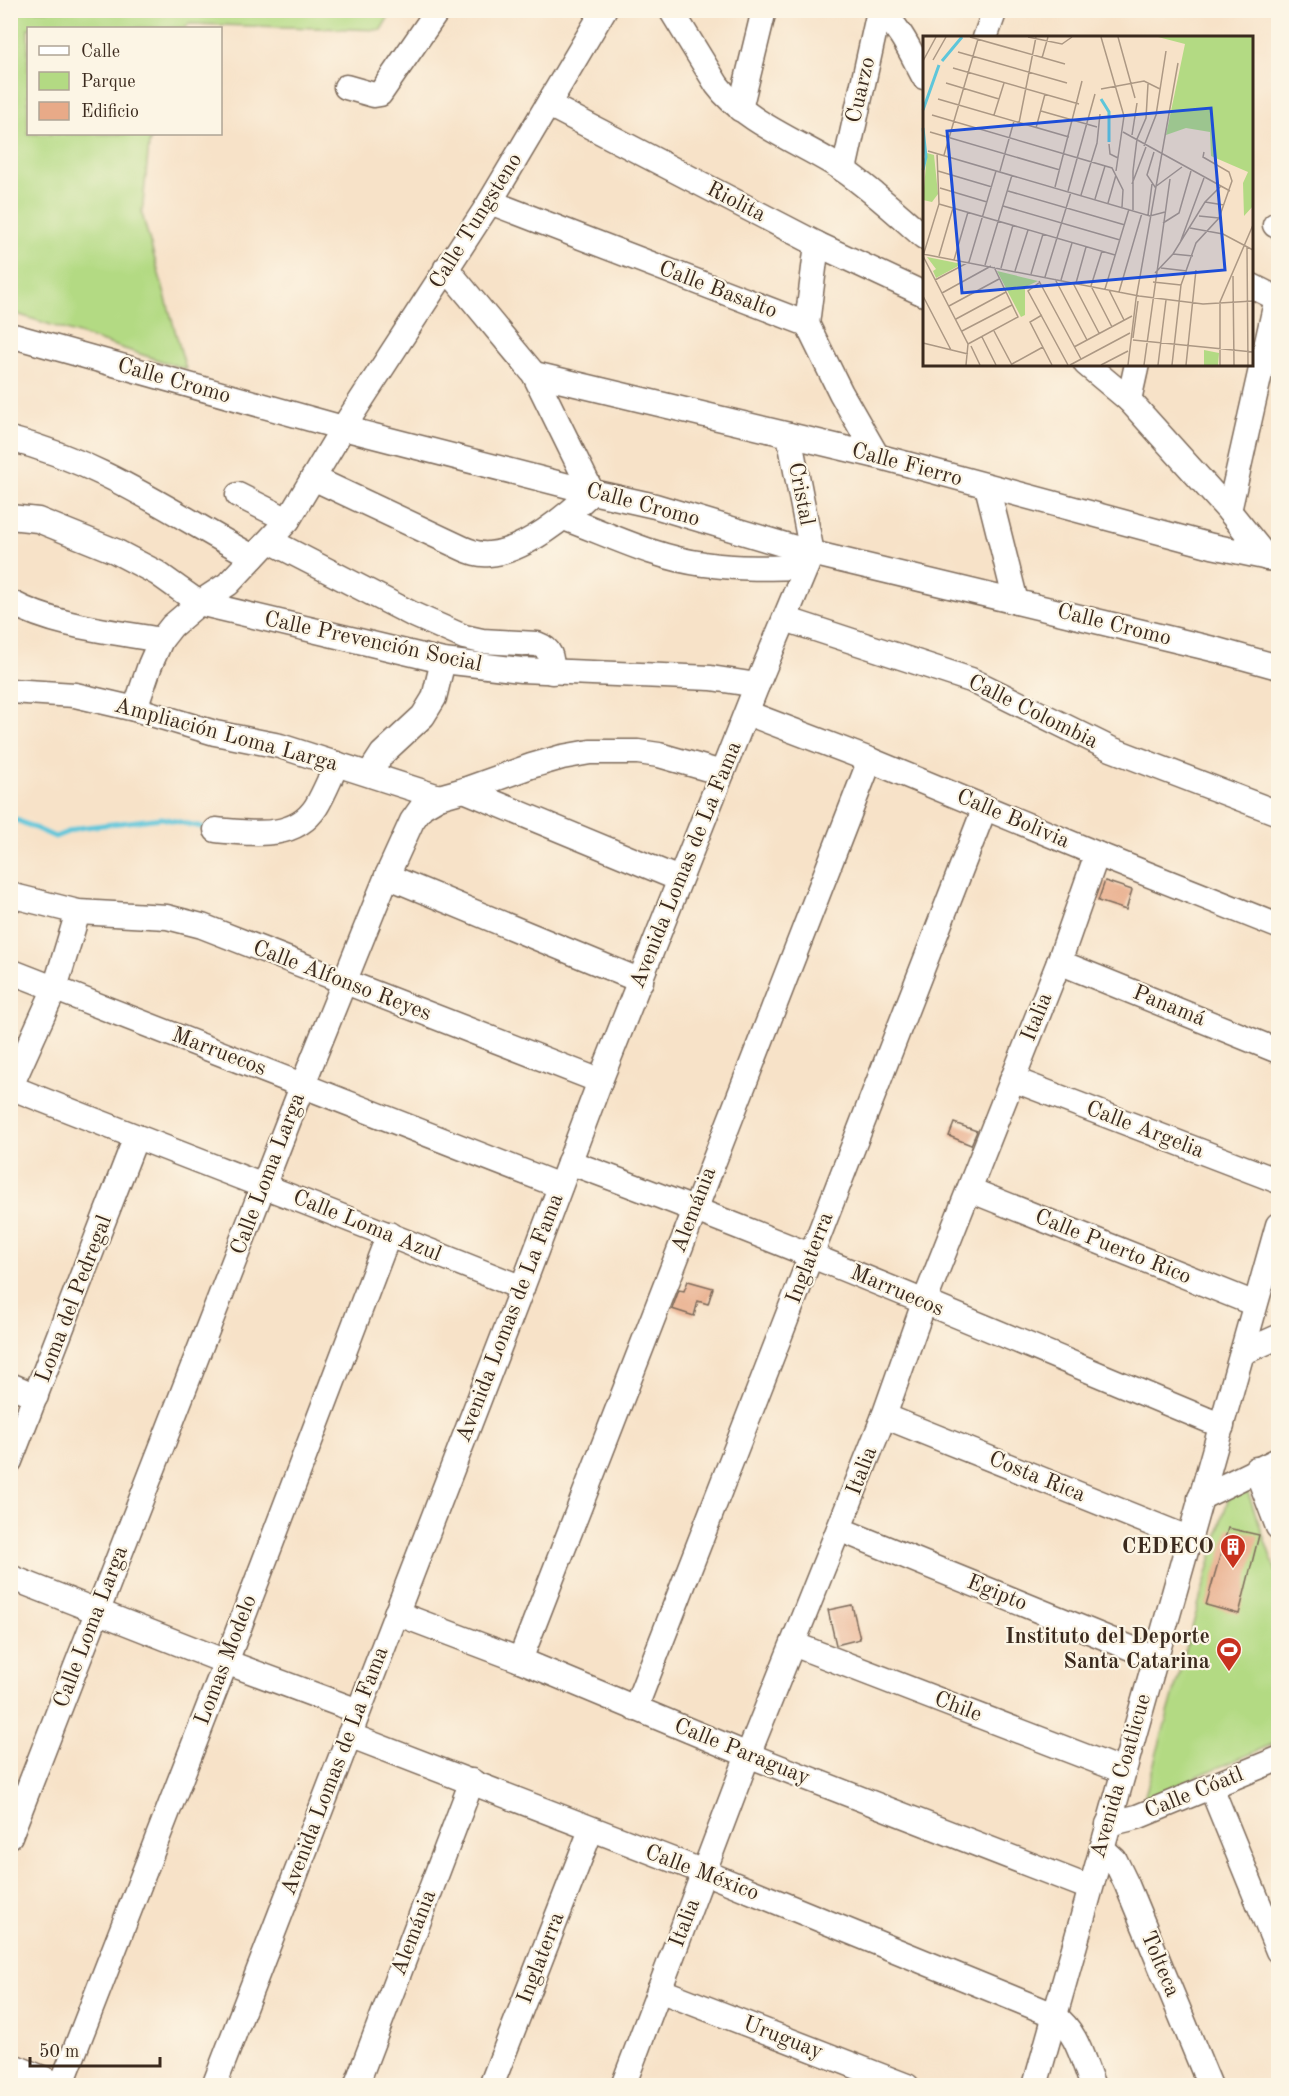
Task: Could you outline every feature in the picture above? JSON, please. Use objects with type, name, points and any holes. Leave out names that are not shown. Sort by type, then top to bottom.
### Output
[{"type":"street","points":[[346,87],[374,95],[380,94],[438,10]]},
{"type":"street","name":"Calle Tungsteno","points":[[135,709],[161,640],[172,626],[199,603],[228,584],[288,520],[343,428],[490,202],[604,10]]},
{"type":"street","points":[[671,10],[724,95],[740,109],[844,170],[923,236]]},
{"type":"street","points":[[740,109],[764,10]]},
{"type":"street","points":[[986,36],[994,10]]},
{"type":"street","points":[[879,11],[901,33],[923,75]]},
{"type":"street","name":"Cuarzo","points":[[844,170],[879,11]]},
{"type":"street","name":"Riolita","points":[[549,105],[817,244],[923,294]]},
{"type":"street","name":"Calle Basalto","points":[[490,202],[807,324],[841,393],[877,456]]},
{"type":"street","points":[[807,324],[817,244]]},
{"type":"street","points":[[313,478],[476,553],[489,554],[503,552],[520,545],[564,518],[592,492],[534,374],[446,268]]},
{"type":"street","points":[[1229,511],[1278,299],[1253,287]]},
{"type":"street","name":"Calle Cromo","points":[[10,335],[343,428],[655,506],[809,560],[1016,602],[1278,667]]},
{"type":"street","points":[[1088,366],[1129,400],[1273,559]]},
{"type":"street","points":[[1129,400],[1137,366]]},
{"type":"street","name":"Calle Fierro","points":[[534,374],[877,456],[1212,546],[1273,559]]},
{"type":"street","name":"Cristal","points":[[789,435],[809,560]]},
{"type":"street","points":[[10,438],[94,468],[141,491],[188,522],[262,549],[464,637],[482,641],[537,644],[544,647],[550,652],[552,672]]},
{"type":"street","points":[[987,486],[1016,602]]},
{"type":"street","points":[[238,495],[288,520]]},
{"type":"street","name":"Calle Prevención Social","points":[[10,517],[38,520],[115,551],[157,573],[199,603],[443,661],[552,672],[711,678],[757,685]]},
{"type":"street","points":[[564,518],[639,548],[702,564],[731,567],[809,560]]},
{"type":"street","name":"Avenida Lomas de La Fama","points":[[213,2085],[600,1081],[809,560]]},
{"type":"street","points":[[10,602],[27,611],[59,622],[161,640]]},
{"type":"street","name":"Calle Colombia","points":[[785,620],[971,680],[1110,749],[1278,813]]},
{"type":"street","points":[[369,774],[382,754],[423,716],[434,698],[443,661]]},
{"type":"street","name":"Ampliación Loma Larga","points":[[10,691],[75,695],[135,709],[215,733],[280,746],[439,796]]},
{"type":"street","name":"Calle Bolivia","points":[[747,713],[870,760],[1278,926]]},
{"type":"street","name":"Calle Loma Larga","points":[[10,1836],[303,1084],[387,876],[412,821],[422,807],[439,796],[464,790],[531,766],[590,752],[638,752],[659,755],[722,773]]},
{"type":"street","name":"Alemánia","points":[[520,1660],[870,760]]},
{"type":"street","points":[[216,830],[269,833],[296,826],[307,818],[316,806],[337,764]]},
{"type":"street","points":[[464,790],[680,879]]},
{"type":"street","name":"Inglaterra","points":[[635,1709],[985,807]]},
{"type":"street","name":"Italia","points":[[623,2085],[748,1755],[884,1416],[924,1303],[1059,962],[1097,854]]},
{"type":"street","points":[[387,876],[641,981]]},
{"type":"street","name":"Calle Alfonso Reyes","points":[[10,895],[78,912],[136,914],[202,926],[600,1081]]},
{"type":"street","points":[[11,1088],[55,988],[78,912]]},
{"type":"street","name":"Panamá","points":[[1059,962],[1278,1051]]},
{"type":"street","name":"Marruecos","points":[[10,971],[560,1186]]},
{"type":"street","name":"Calle Argelia","points":[[1012,1079],[1278,1181]]},
{"type":"street","name":"Calle Loma Azul","points":[[11,1088],[264,1185],[522,1288]]},
{"type":"street","name":"Loma del Pedregal","points":[[10,1461],[136,1137]]},
{"type":"street","name":"Marruecos","points":[[569,1162],[811,1254],[1222,1426]]},
{"type":"street","name":"Calle Puerto Rico","points":[[970,1190],[1255,1304]]},
{"type":"street","name":"Avenida Coatlicue","points":[[1035,2085],[1278,1225]]},
{"type":"street","name":"Lomas Modelo","points":[[61,2085],[226,1662],[389,1234]]},
{"type":"street","points":[[1242,1353],[1278,1337]]},
{"type":"street","points":[[10,1385],[36,1396]]},
{"type":"street","name":"Costa Rica","points":[[884,1416],[1190,1539]]},
{"type":"street","points":[[1200,1498],[1278,1460]]},
{"type":"street","points":[[1256,1469],[1278,1527]]},
{"type":"street","name":"Egipto","points":[[839,1529],[1155,1658]]},
{"type":"street","points":[[10,1577],[358,1711]]},
{"type":"street","name":"Calle Paraguay","points":[[396,1614],[520,1660],[748,1755],[1090,1888]]},
{"type":"street","name":"Chile","points":[[794,1644],[1123,1771]]},
{"type":"street","name":"Calle México","points":[[349,1735],[704,1872],[1054,2015]]},
{"type":"street","name":"Calle Cóatl","points":[[1108,1824],[1137,1817],[1278,1759]]},
{"type":"street","name":"Alemánia","points":[[356,2085],[472,1781]]},
{"type":"street","points":[[1211,1787],[1278,1951]]},
{"type":"street","name":"Inglaterra","points":[[491,2085],[591,1830]]},
{"type":"street","name":"Tolteca","points":[[1102,1848],[1115,1860],[1127,1885],[1210,2085]]},
{"type":"street","name":"Uruguay","points":[[659,1990],[907,2085]]},
{"type":"street","points":[[1054,2015],[1066,2024],[1075,2038],[1093,2085]]},
{"type":"street","points":[[10,2065],[61,2085]]},
{"type":"green space","points":[[11,10],[392,11],[381,30],[188,24],[186,27],[27,27],[27,135],[153,135],[149,144],[142,214],[186,369],[11,312]]},
{"type":"green space","name":"Instituto del Deporte Santa Catarina","points":[[1246,1487],[1278,1577],[1278,1742],[1144,1799],[1228,1499]]},
{"type":"building","points":[[1105,881],[1132,890],[1126,910],[1098,901]]},
{"type":"building","points":[[954,1123],[977,1131],[971,1145],[949,1136]]},
{"type":"building","points":[[688,1281],[713,1288],[708,1304],[698,1301],[694,1316],[672,1309],[679,1290],[684,1291]]},
{"type":"building","name":"CEDECO","points":[[1228,1528],[1259,1535],[1239,1614],[1206,1605]]},
{"type":"building","points":[[852,1605],[860,1639],[836,1645],[828,1610]]},
{"type":"waterway","points":[[10,817],[55,837],[78,828],[162,818],[205,828]]},
{"type":"place","name":"CEDECO","points":[[1233,1570]]},
{"type":"place","name":"Instituto del Deporte Santa Catarina","points":[[1229,1673]]}]
